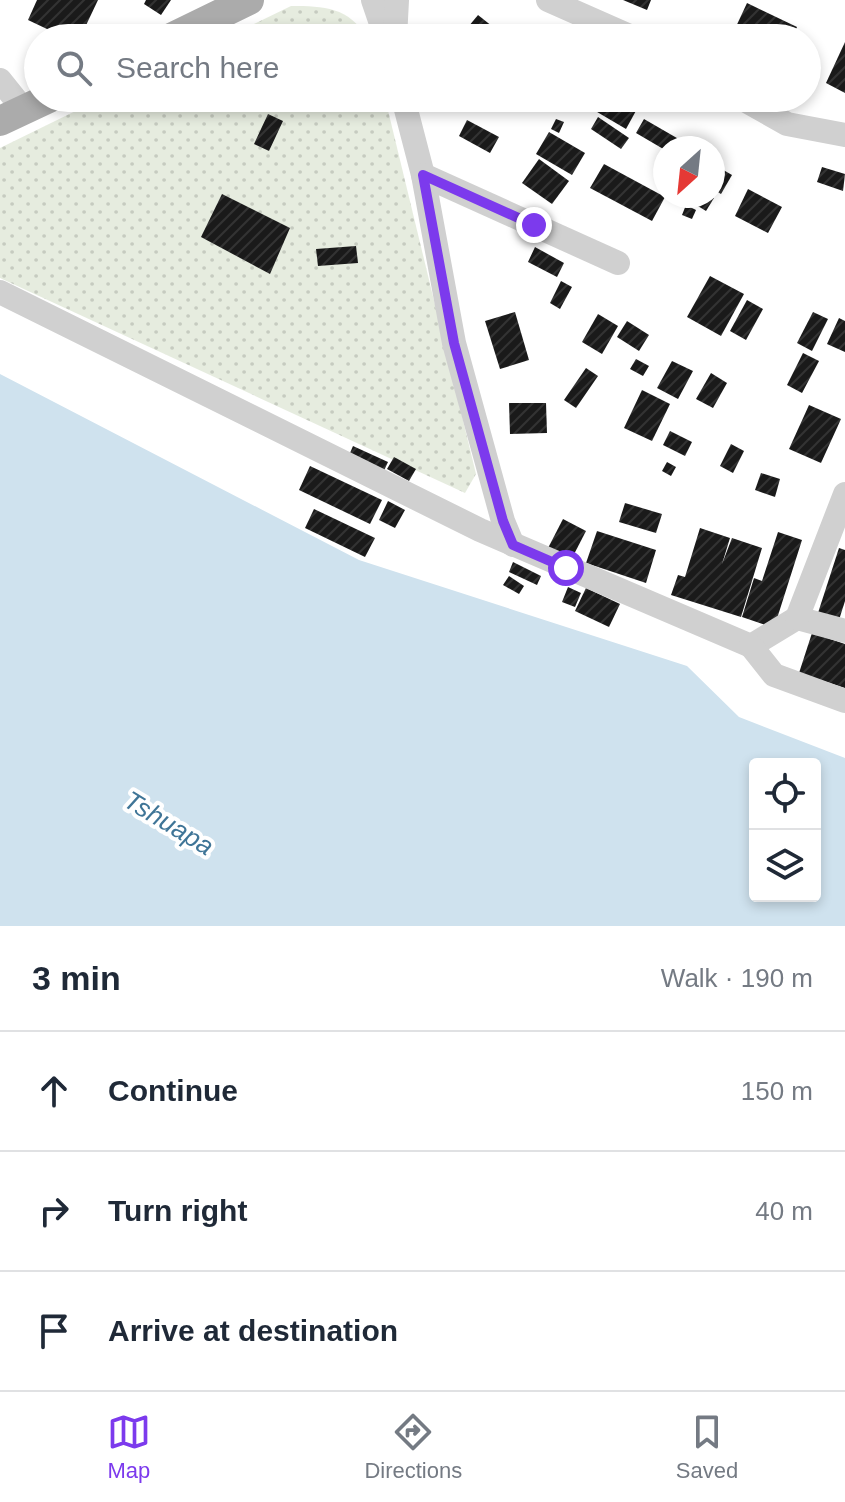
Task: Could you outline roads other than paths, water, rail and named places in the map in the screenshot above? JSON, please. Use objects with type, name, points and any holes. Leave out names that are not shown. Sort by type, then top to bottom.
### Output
[{"type":"main road","points":[[200,24],[249,0]]},
{"type":"street","points":[[373,0],[381,24]]},
{"type":"street","points":[[396,24],[397,0]]},
{"type":"street","points":[[548,0],[602,24]]},
{"type":"street","points":[[0,80],[24,110]]},
{"type":"street","points":[[407,112],[423,175],[454,343],[503,521],[513,545]]},
{"type":"street","points":[[766,112],[787,124],[845,135]]},
{"type":"street","points":[[423,175],[618,263]]},
{"type":"street","points":[[0,292],[513,545],[751,646],[774,675],[845,701]]},
{"type":"street","points":[[751,646],[797,618],[845,494]]},
{"type":"street","points":[[797,618],[845,631]]},
{"type":"water","name":"Tshuapa","points":[[0,374],[359,560],[687,666],[739,717],[845,758],[845,926],[0,926]]}]
